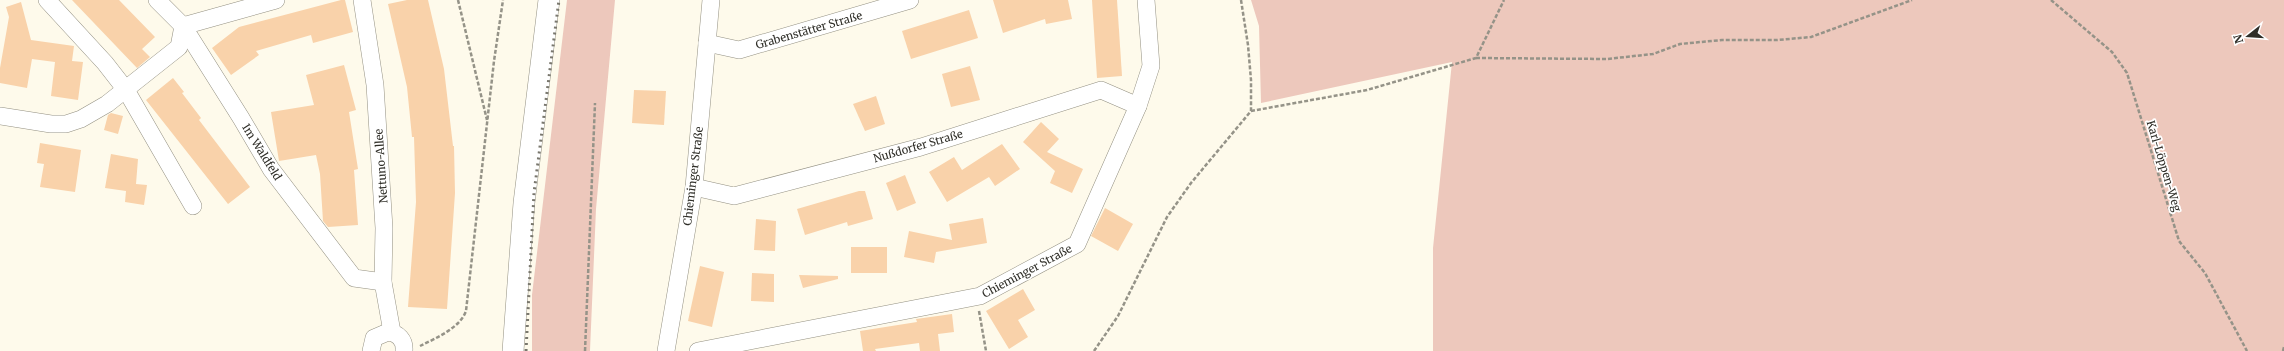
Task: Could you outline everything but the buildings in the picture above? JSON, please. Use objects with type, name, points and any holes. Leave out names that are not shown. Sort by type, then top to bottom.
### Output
[{"type":"street","points":[[47,0],[105,63],[126,90],[194,206]]},
{"type":"street","name":"Im Waldfeld","points":[[157,0],[183,26],[241,118],[271,170],[354,278],[383,282]]},
{"type":"street","points":[[0,116],[51,124],[66,124],[81,119],[107,104],[179,47],[183,26],[276,0]]},
{"type":"street","name":"Nettuno-Allee","points":[[362,0],[375,85],[381,161],[384,228],[383,282],[392,332],[410,349]]},
{"type":"street","points":[[513,351],[524,203],[548,0]]},
{"type":"street","name":"Chieminger Straße","points":[[666,351],[694,187],[711,0]]},
{"type":"street","name":"Grabenstätter Straße","points":[[707,43],[739,50],[910,0]]},
{"type":"street","name":"Chieminger Straße","points":[[698,351],[976,297],[1077,244],[1138,106],[1151,66],[1146,0]]},
{"type":"street","name":"Nußdorfer Straße","points":[[694,187],[734,196],[921,147],[1101,90],[1138,106]]},
{"type":"street","points":[[371,351],[372,342],[378,334],[392,332]]},
{"type":"path","points":[[458,0],[488,121]]},
{"type":"path","points":[[410,349],[437,338],[463,318],[466,311],[503,0]]},
{"type":"path","points":[[1241,0],[1248,45],[1251,80],[1251,111]]},
{"type":"path","points":[[1476,58],[1504,0]]},
{"type":"path","points":[[1094,351],[1118,316],[1167,217],[1190,182],[1251,111],[1367,90],[1476,58],[1607,59],[1653,54],[1680,44],[1722,40],[1777,40],[1810,37],[1912,0]]},
{"type":"path","name":"Karl-Löppen-Weg","points":[[2051,0],[2112,52],[2127,72],[2179,241],[2205,273],[2247,351]]},
{"type":"path","points":[[585,351],[595,103]]},
{"type":"path","points":[[976,297],[986,351]]},
{"type":"path","points":[[2283,351],[2284,347]]},
{"type":"shaded area","points":[[567,0],[615,0],[596,209],[590,351],[532,351],[532,295]]},
{"type":"shaded area","points":[[1251,0],[2284,0],[2284,351],[1433,351],[1433,248],[1452,62],[1261,103],[1259,26]]},
{"type":"railway","points":[[526,351],[534,193],[559,0]]}]
